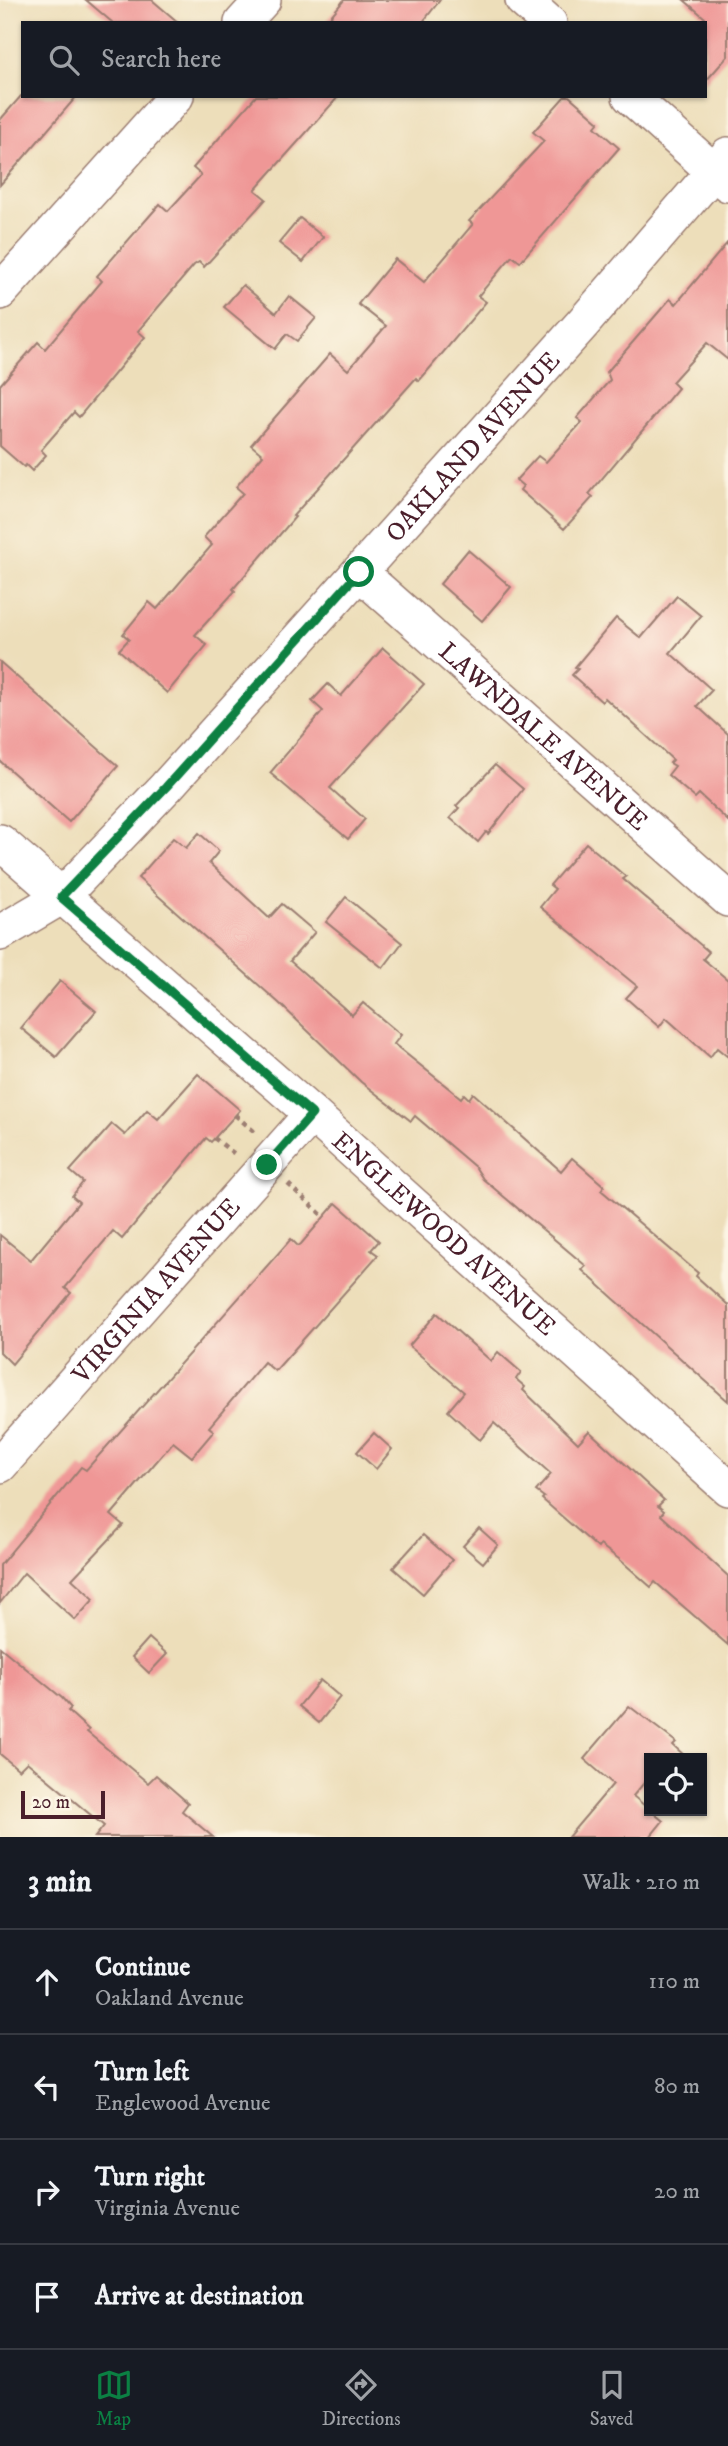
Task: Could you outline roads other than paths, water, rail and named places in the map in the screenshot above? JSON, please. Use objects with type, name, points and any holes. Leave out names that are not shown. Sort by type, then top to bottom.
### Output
[{"type":"street","points":[[244,21],[263,0]]},
{"type":"street","points":[[523,0],[547,21]]},
{"type":"street","points":[[0,292],[174,98]]},
{"type":"street","points":[[632,98],[723,171]]},
{"type":"street","name":"OAKLAND AVENUE","points":[[0,933],[61,897],[166,787],[723,171]]},
{"type":"street","name":"LAWNDALE AVENUE","points":[[359,572],[728,899]]},
{"type":"street","name":"ENGLEWOOD AVENUE","points":[[0,842],[312,1114],[728,1488]]},
{"type":"street","name":"VIRGINIA AVENUE","points":[[0,1465],[312,1114]]}]
